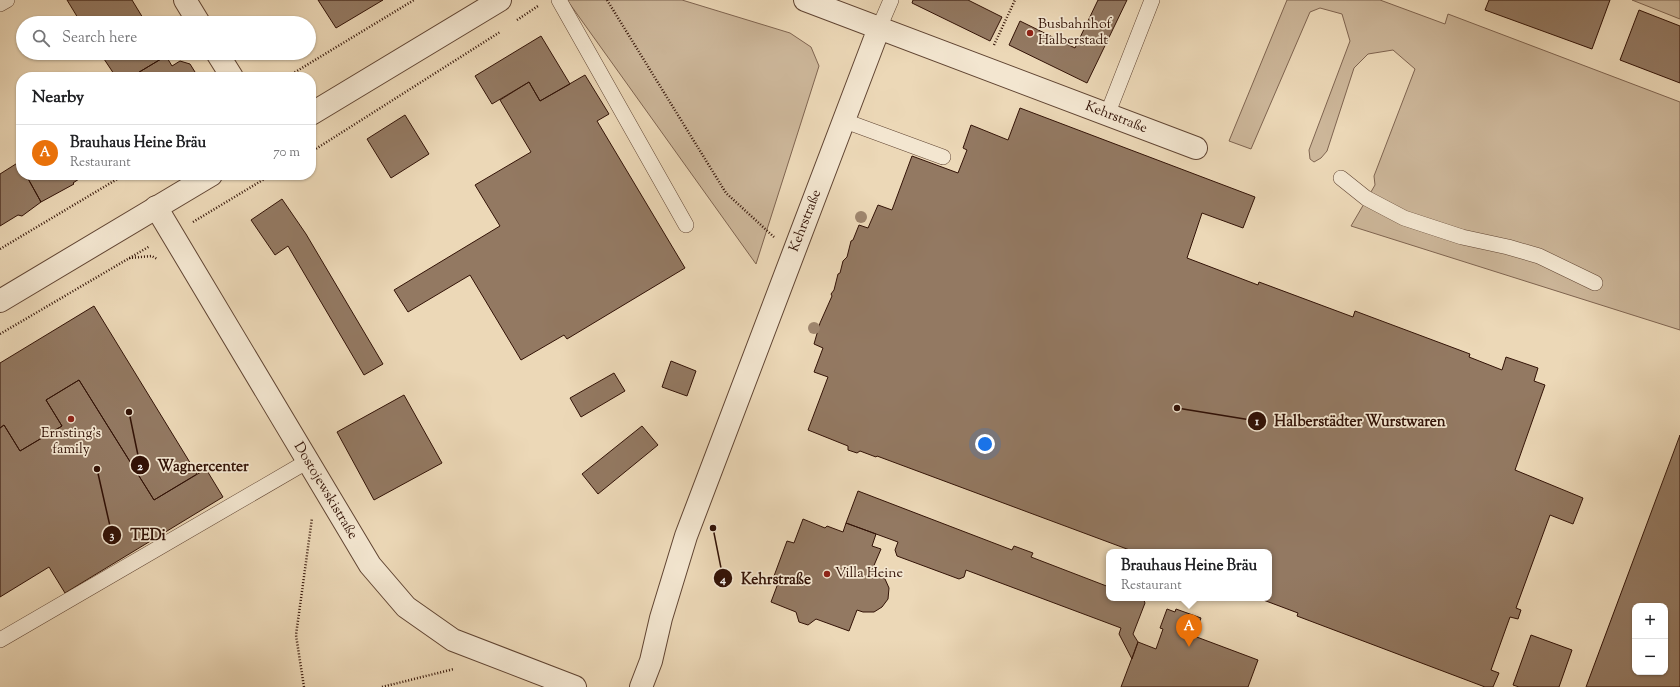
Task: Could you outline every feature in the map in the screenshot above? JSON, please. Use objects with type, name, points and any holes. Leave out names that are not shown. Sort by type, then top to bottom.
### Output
[{"type":"street","points":[[185,0],[195,16]]},
{"type":"street","points":[[316,111],[500,0]]},
{"type":"street","name":"Kehrstraße","points":[[805,0],[1196,148]]},
{"type":"street","name":"Kehrstraße","points":[[641,687],[651,661],[661,618],[686,536],[845,121],[879,28]]},
{"type":"street","points":[[221,60],[229,72]]},
{"type":"street","points":[[0,301],[202,180]]},
{"type":"street","name":"Dostojewskistraße","points":[[156,207],[370,565],[406,607],[453,640],[575,687]]},
{"type":"lane","points":[[0,4],[7,0]]},
{"type":"lane","points":[[558,0],[686,225]]},
{"type":"lane","points":[[879,28],[891,0]]},
{"type":"lane","points":[[1107,115],[1152,0]]},
{"type":"lane","points":[[845,121],[944,157]]},
{"type":"lane","points":[[1341,178],[1366,198],[1404,218],[1462,237],[1508,247],[1539,256],[1595,283]]},
{"type":"lane","points":[[0,640],[308,461]]},
{"type":"path","points":[[316,59],[414,0]]},
{"type":"path","points":[[606,0],[726,193],[773,236],[796,248]]},
{"type":"path","points":[[984,67],[1015,0]]},
{"type":"path","points":[[515,22],[541,4]]},
{"type":"path","points":[[316,149],[502,30]]},
{"type":"path","points":[[295,72],[315,60]]},
{"type":"path","points":[[0,249],[116,180]]},
{"type":"path","points":[[0,334],[263,180]]},
{"type":"path","points":[[304,687],[296,635],[313,514]]},
{"type":"path","points":[[382,687],[456,668]]},
{"type":"shaded area","points":[[567,0],[682,0],[790,33],[811,47],[819,66],[756,264]]},
{"type":"shaded area","points":[[1287,0],[1380,0],[1445,24],[1448,14],[1680,102],[1680,330],[1351,226],[1375,185],[1374,176],[1415,69],[1393,50],[1368,54],[1354,68],[1327,151],[1321,158],[1314,162],[1310,159],[1309,150],[1350,41],[1342,14],[1320,8],[1310,12],[1251,149],[1229,141]]},
{"type":"shaded area","points":[[1632,0],[1680,0],[1680,19]]},
{"type":"building","points":[[67,0],[132,0],[142,16],[77,16]]},
{"type":"building","points":[[318,0],[383,0],[336,28]]},
{"type":"building","name":"Busbahnhof Halberstadt","points":[[913,0],[968,0],[1002,17],[990,41],[912,3]]},
{"type":"building","name":"Busbahnhof Halberstadt","points":[[1098,0],[1127,0],[1087,83],[1009,45],[1020,21],[1075,48]]},
{"type":"building","points":[[1489,0],[1610,0],[1592,49],[1485,10]]},
{"type":"building","points":[[1639,10],[1680,26],[1680,83],[1620,60]]},
{"type":"building","points":[[541,36],[570,84],[540,101],[529,82],[492,104],[475,76]]},
{"type":"building","points":[[105,60],[159,60],[139,72],[113,72]]},
{"type":"building","points":[[159,60],[168,60],[172,66],[180,61],[190,64],[195,72],[139,72]]},
{"type":"building","points":[[585,75],[609,114],[597,121],[685,268],[567,339],[564,335],[521,360],[470,275],[408,312],[394,290],[500,226],[475,185],[531,152],[500,100],[529,82],[540,101]]},
{"type":"building","points":[[1020,108],[1255,197],[1243,228],[1202,213],[1187,258],[1258,285],[1259,282],[1353,317],[1355,311],[1470,354],[1469,357],[1502,370],[1506,357],[1538,368],[1534,381],[1545,385],[1515,470],[1583,498],[1573,524],[1550,515],[1516,608],[1521,610],[1518,619],[1510,617],[1491,670],[1499,673],[1493,687],[1485,687],[1297,616],[1298,613],[1266,601],[1272,601],[1272,549],[1127,549],[877,456],[876,457],[860,451],[857,453],[848,450],[848,446],[808,430],[828,377],[814,372],[823,348],[814,344],[820,323],[832,296],[831,294],[834,290],[838,274],[840,273],[843,261],[847,257],[851,241],[853,240],[859,225],[868,228],[878,205],[892,210],[912,156],[958,173],[967,150],[963,148],[971,125],[1008,140]]},
{"type":"building","points":[[405,115],[429,154],[391,178],[367,139]]},
{"type":"building","points":[[16,164],[16,180],[29,180],[41,202],[22,216],[18,215],[0,226],[0,174]]},
{"type":"building","points":[[29,180],[78,180],[73,183],[74,184],[41,202]]},
{"type":"building","points":[[282,199],[306,234],[383,364],[364,375],[288,246],[275,255],[251,220]]},
{"type":"building","points":[[94,306],[197,474],[154,500],[79,380],[46,400],[62,426],[20,451],[4,425],[0,428],[0,363]]},
{"type":"building","points":[[671,361],[696,371],[687,396],[662,387]]},
{"type":"building","points":[[614,373],[625,391],[581,417],[570,398]]},
{"type":"building","points":[[79,380],[154,500],[206,469],[223,497],[65,593],[49,567],[0,597],[0,428],[4,425],[20,451],[62,426],[46,400]]},
{"type":"building","points":[[404,395],[442,463],[374,500],[337,432]]},
{"type":"building","points":[[642,426],[658,445],[598,494],[582,474]]},
{"type":"building","points":[[1680,435],[1680,687],[1586,687]]},
{"type":"building","points":[[858,491],[1012,550],[1014,546],[1033,553],[1031,557],[1106,586],[1106,601],[1144,601],[1145,603],[1133,634],[1138,642],[1132,659],[1119,634],[1121,628],[966,570],[964,577],[959,579],[897,556],[895,550],[898,542],[846,523]]},
{"type":"building","name":"Villa Heine","points":[[803,519],[825,528],[827,526],[843,532],[846,523],[876,534],[872,546],[881,549],[872,570],[885,579],[889,588],[888,599],[882,607],[874,612],[863,612],[857,610],[849,631],[816,619],[808,625],[799,622],[796,612],[771,602],[780,578],[774,576],[787,541],[794,543]]},
{"type":"building","points":[[1167,609],[1175,612],[1176,609],[1201,618],[1194,636],[1258,660],[1248,687],[1121,687],[1138,642],[1156,649],[1163,629],[1160,628]]},
{"type":"building","points":[[1531,635],[1572,650],[1559,687],[1519,687],[1513,685]]},
{"type":"place","name":"Busbahnhof Halberstadt","points":[[1030,33]]},
{"type":"place","name":"Halberstädter Wurstwaren","points":[[1177,408]]},
{"type":"place","name":"Wagnercenter","points":[[129,412]]},
{"type":"place","name":"Ernsting's family","points":[[71,419]]},
{"type":"place","name":"TEDi","points":[[97,469]]},
{"type":"place","name":"Kehrstraße","points":[[713,528]]},
{"type":"place","name":"Villa Heine","points":[[827,574]]},
{"type":"place","name":"Brauhaus Heine Bräu","points":[[1189,647]]}]
